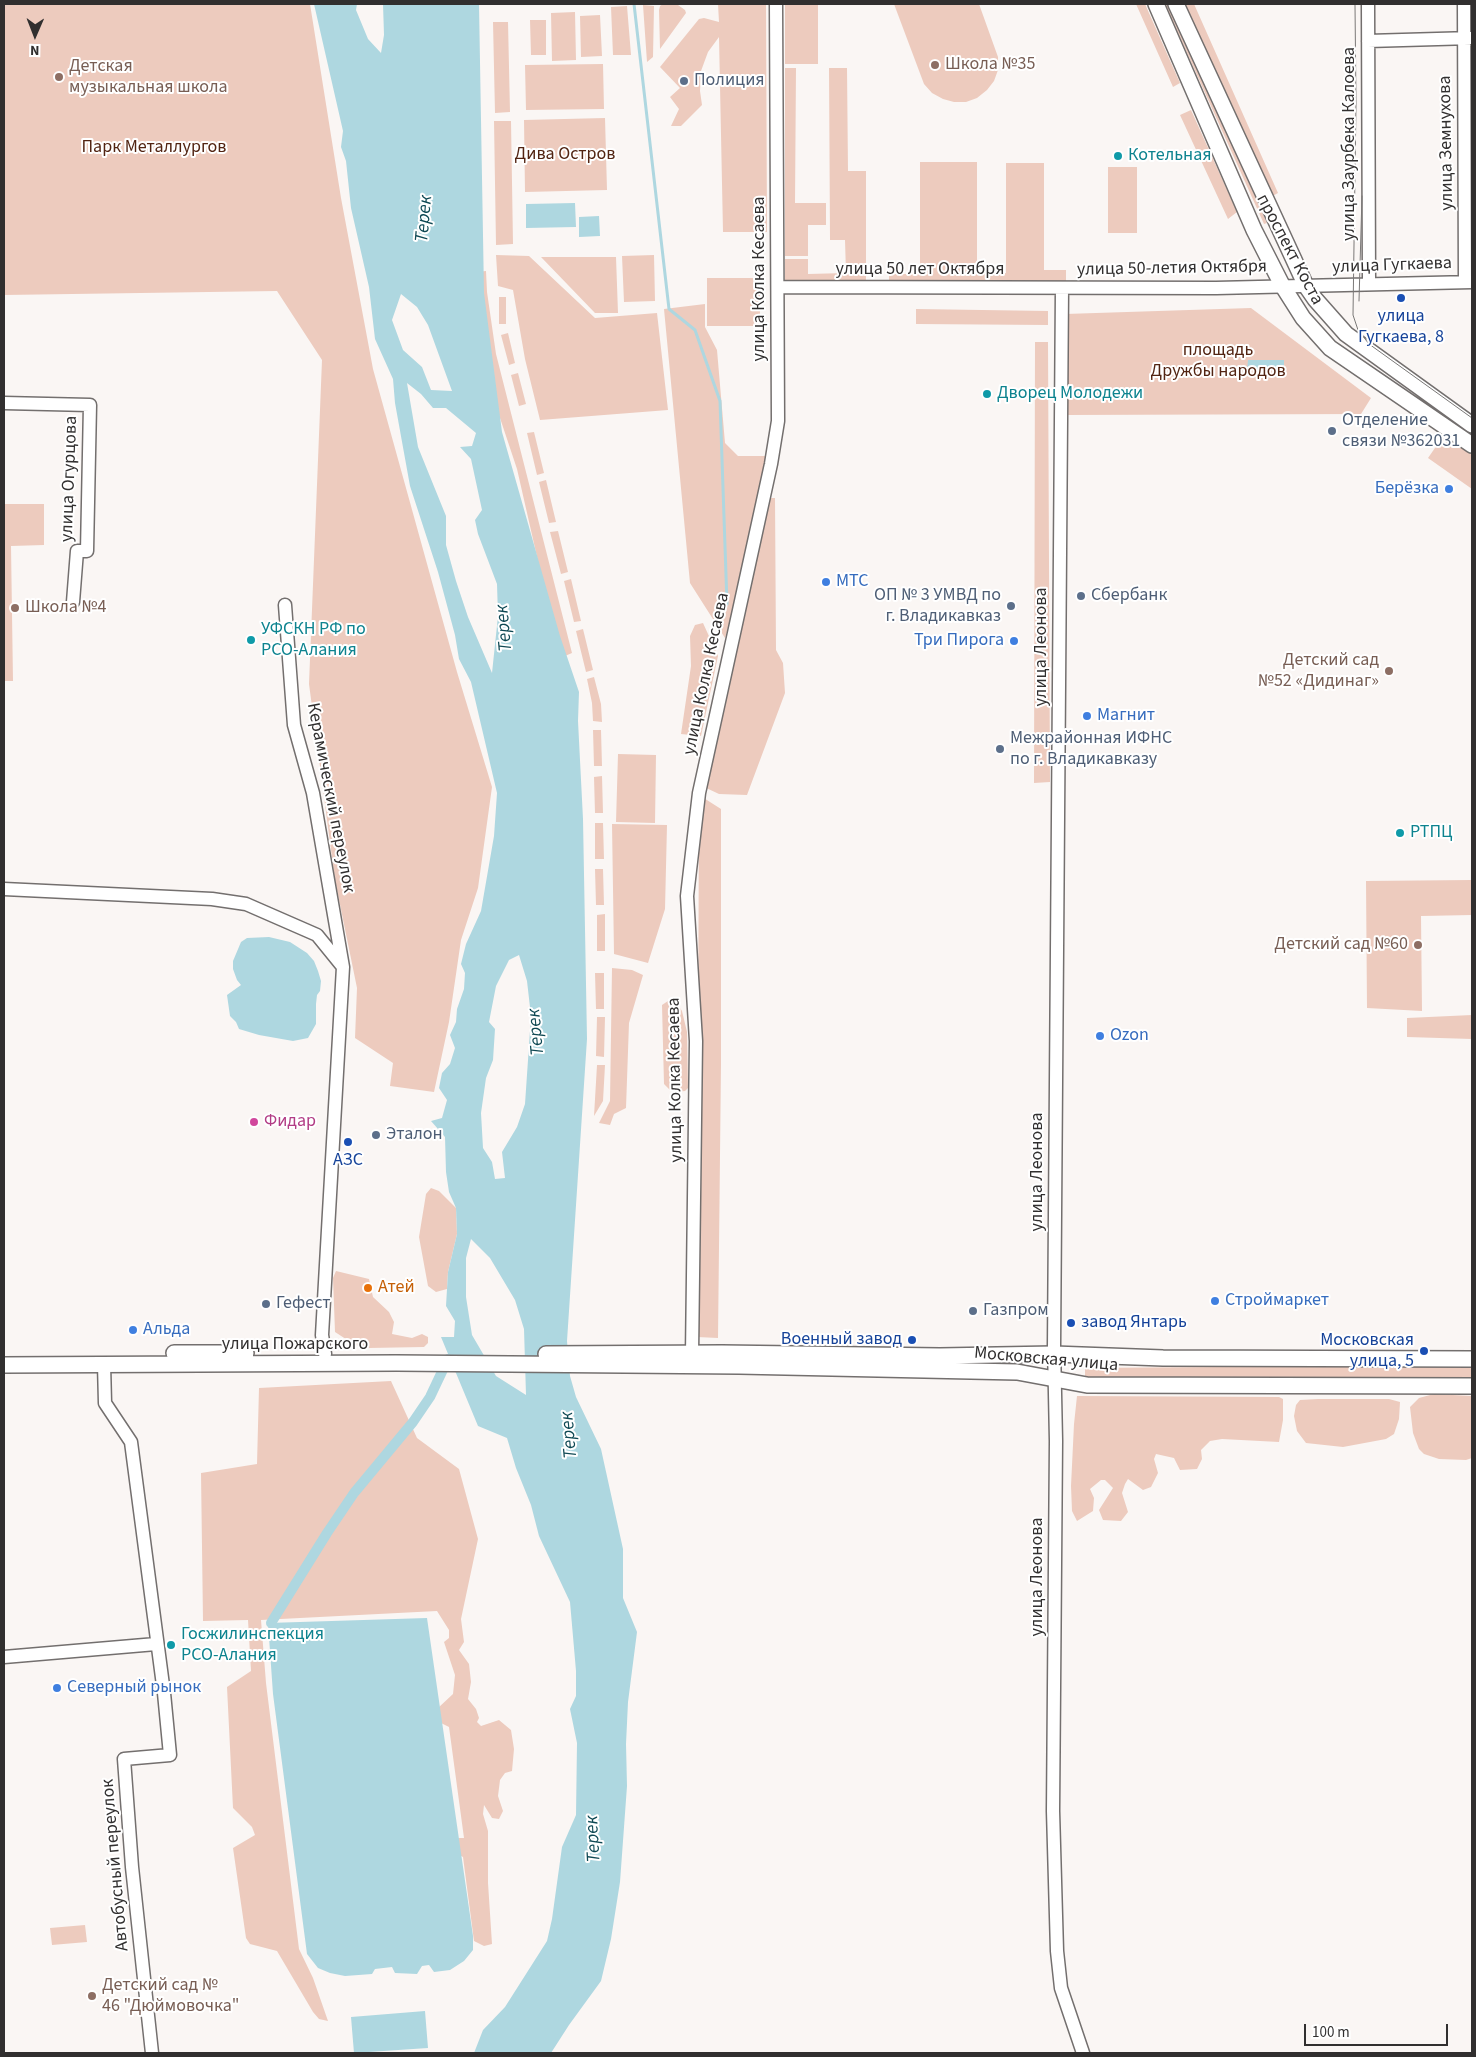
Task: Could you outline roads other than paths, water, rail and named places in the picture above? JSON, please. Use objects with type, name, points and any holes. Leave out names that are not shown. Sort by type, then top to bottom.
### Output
[{"type":"main road","name":"проспект Коста","points":[[1156,4],[1254,230],[1282,285],[1303,318],[1330,348],[1472,445]]},
{"type":"main road","name":"проспект Коста","points":[[1176,4],[1306,286],[1346,334],[1472,425]]},
{"type":"main road","name":"улица Пожарского","points":[[4,1355],[325,1354],[396,1359]]},
{"type":"main road","name":"Московская улица","points":[[586,1360],[692,1354],[931,1356],[1054,1354],[1162,1358],[1472,1359]]},
{"type":"main road","name":"улица Пожарского","points":[[4,1364],[396,1359],[586,1360]]},
{"type":"main road","name":"Московская улица","points":[[586,1360],[1017,1372],[1087,1386],[1472,1386]]},
{"type":"street","name":"улица Колка Кесаева","points":[[692,1354],[696,1050],[687,896],[699,792],[776,432],[778,412],[776,4]]},
{"type":"street","name":"улица Заурбека Калоева","points":[[1368,4],[1368,284]]},
{"type":"street","name":"улица Земнухова","points":[[1464,4],[1468,38],[1468,282]]},
{"type":"street","points":[[1368,41],[1468,38]]},
{"type":"street","name":"улица Гугкаева","points":[[1282,285],[1468,282]]},
{"type":"street","name":"улица 50-летия Октября","points":[[1062,288],[1216,288],[1282,285]]},
{"type":"street","name":"улица 50 лет Октября","points":[[778,287],[1062,288]]},
{"type":"street","name":"улица Леонова","points":[[1062,288],[1054,1354],[1053,1812],[1057,1951],[1061,1988],[1083,2053]]},
{"type":"street","name":"улица Огурцова","points":[[4,403],[90,405],[87,551],[77,551],[74,602]]},
{"type":"street","name":"Керамический переулок","points":[[284,605],[294,725],[313,793],[343,967],[322,1335],[325,1354]]},
{"type":"street","points":[[4,889],[212,899],[246,904],[317,936],[343,967]]},
{"type":"street","name":"Автобусный переулок","points":[[104,1364],[105,1403],[131,1442],[156,1644],[164,1693],[170,1755],[124,1759],[132,1867],[152,2053]]},
{"type":"street","points":[[4,1657],[156,1644]]},
{"type":"water","name":"Терек","points":[[314,4],[357,4],[356,10],[368,39],[381,53],[384,35],[383,4],[479,4],[484,293],[502,432],[560,636],[579,692],[578,721],[583,819],[587,1039],[567,1341],[570,1376],[576,1397],[601,1449],[623,1549],[623,1598],[637,1632],[628,1702],[627,1786],[620,1882],[611,1939],[601,1981],[551,2053],[474,2053],[483,2030],[505,2007],[547,1941],[562,1847],[576,1815],[577,1743],[570,1709],[576,1696],[576,1671],[570,1602],[539,1536],[531,1505],[516,1468],[507,1438],[478,1426],[441,1337],[454,1337],[455,1321],[446,1306],[448,1272],[457,1234],[456,1208],[449,1192],[446,1172],[445,1137],[431,1121],[442,1118],[447,1100],[439,1088],[442,1073],[450,1064],[455,1048],[450,1035],[456,1022],[457,1009],[464,989],[465,973],[461,964],[466,944],[481,911],[494,836],[497,793],[471,682],[459,659],[455,635],[438,572],[410,486],[395,403],[393,379],[375,339],[369,287],[351,208],[346,161],[341,147],[343,131]],"holes":[[[401,294],[417,307],[428,325],[452,391],[431,390],[422,367],[403,350],[392,320]],[[407,383],[421,394],[433,408],[446,408],[476,433],[472,446],[460,447],[471,459],[482,510],[475,520],[478,534],[497,584],[498,616],[492,673],[468,617],[456,581],[446,545],[446,516],[418,447]],[[519,955],[527,981],[531,1016],[525,1104],[517,1127],[502,1152],[505,1178],[495,1179],[492,1162],[483,1148],[481,1113],[486,1078],[493,1060],[495,1029],[489,1022],[496,986],[509,960]],[[471,1239],[490,1258],[515,1300],[524,1329],[526,1395],[496,1376],[472,1335],[466,1297],[466,1258]]]},
{"type":"water","points":[[575,203],[576,227],[526,228],[526,204]]},
{"type":"water","points":[[599,216],[600,236],[579,237],[579,217]]},
{"type":"water","points":[[1248,360],[1284,360],[1284,370],[1247,370]]},
{"type":"water","points":[[269,937],[290,942],[307,953],[314,961],[318,971],[321,981],[320,991],[317,995],[316,1024],[308,1038],[293,1041],[259,1035],[239,1029],[236,1022],[230,1016],[227,995],[241,985],[233,969],[233,961],[241,942],[247,938]]},
{"type":"water","points":[[427,1618],[473,1936],[473,1950],[464,1961],[450,1970],[434,1972],[429,1965],[422,1966],[417,1974],[395,1973],[392,1967],[375,1969],[372,1974],[345,1976],[330,1973],[318,1968],[307,1954],[273,1694],[268,1623]]},
{"type":"water","points":[[425,2011],[428,2048],[354,2053],[351,2017]]},
{"type":"waterway","points":[[634,4],[669,309],[695,330],[720,401],[727,604]]},
{"type":"waterway","points":[[271,1623],[354,1493],[413,1422],[430,1397],[448,1359]]},
{"type":"tram line","points":[[1355,4],[1356,103],[1353,315],[1358,330],[1369,344],[1472,418]]},
{"type":"tram line","points":[[1359,301],[1362,196]]},
{"type":"place","name":"Школа №35","points":[[935,65]]},
{"type":"place","name":"Детская музыкальная школа","points":[[59,77]]},
{"type":"place","name":"Полиция","points":[[684,81]]},
{"type":"place","name":"Котельная","points":[[1118,156]]},
{"type":"place","name":"улица Гугкаева, 8","points":[[1401,298]]},
{"type":"place","name":"Дворец Молодежи","points":[[987,394]]},
{"type":"place","name":"Отделение связи №362031","points":[[1332,431]]},
{"type":"place","name":"Берёзка","points":[[1449,489]]},
{"type":"place","name":"МТС","points":[[826,582]]},
{"type":"place","name":"Сбербанк","points":[[1081,596]]},
{"type":"place","name":"ОП № 3 УМВД по г. Владикавказ","points":[[1011,606]]},
{"type":"place","name":"Школа №4","points":[[15,608]]},
{"type":"place","name":"УФСКН РФ по РСО-Алания","points":[[251,640]]},
{"type":"place","name":"Три Пирога","points":[[1014,641]]},
{"type":"place","name":"Детский сад №52 «Дидинаг»","points":[[1389,671]]},
{"type":"place","name":"Магнит","points":[[1087,716]]},
{"type":"place","name":"Межрайонная ИФНС по г. Владикавказу","points":[[1000,749]]},
{"type":"place","name":"РТПЦ","points":[[1400,833]]},
{"type":"place","name":"Детский сад №60","points":[[1418,945]]},
{"type":"place","name":"Ozon","points":[[1100,1036]]},
{"type":"place","name":"Фидар","points":[[254,1122]]},
{"type":"place","name":"Эталон","points":[[376,1135]]},
{"type":"place","name":"АЗС","points":[[348,1142]]},
{"type":"place","name":"Атей","points":[[368,1288]]},
{"type":"place","name":"Строймаркет","points":[[1215,1301]]},
{"type":"place","name":"Гефест","points":[[266,1304]]},
{"type":"place","name":"Газпром","points":[[973,1311]]},
{"type":"place","name":"завод Янтарь","points":[[1071,1323]]},
{"type":"place","name":"Альда","points":[[133,1330]]},
{"type":"place","name":"Военный завод","points":[[912,1340]]},
{"type":"place","name":"Московская улица, 5","points":[[1424,1351]]},
{"type":"place","name":"Госжилинспекция РСО-Алания","points":[[171,1645]]},
{"type":"place","name":"Северный рынок","points":[[57,1688]]},
{"type":"place","name":"Детский сад № 46 \"Дюймовочка\"","points":[[92,1996]]},
{"type":"park label","name":"Парк Металлургов","points":[[154,148]]},
{"type":"park label","name":"Дива Остров","points":[[565,155]]},
{"type":"park label","name":"площадь Дружбы народов","points":[[1218,361]]}]
